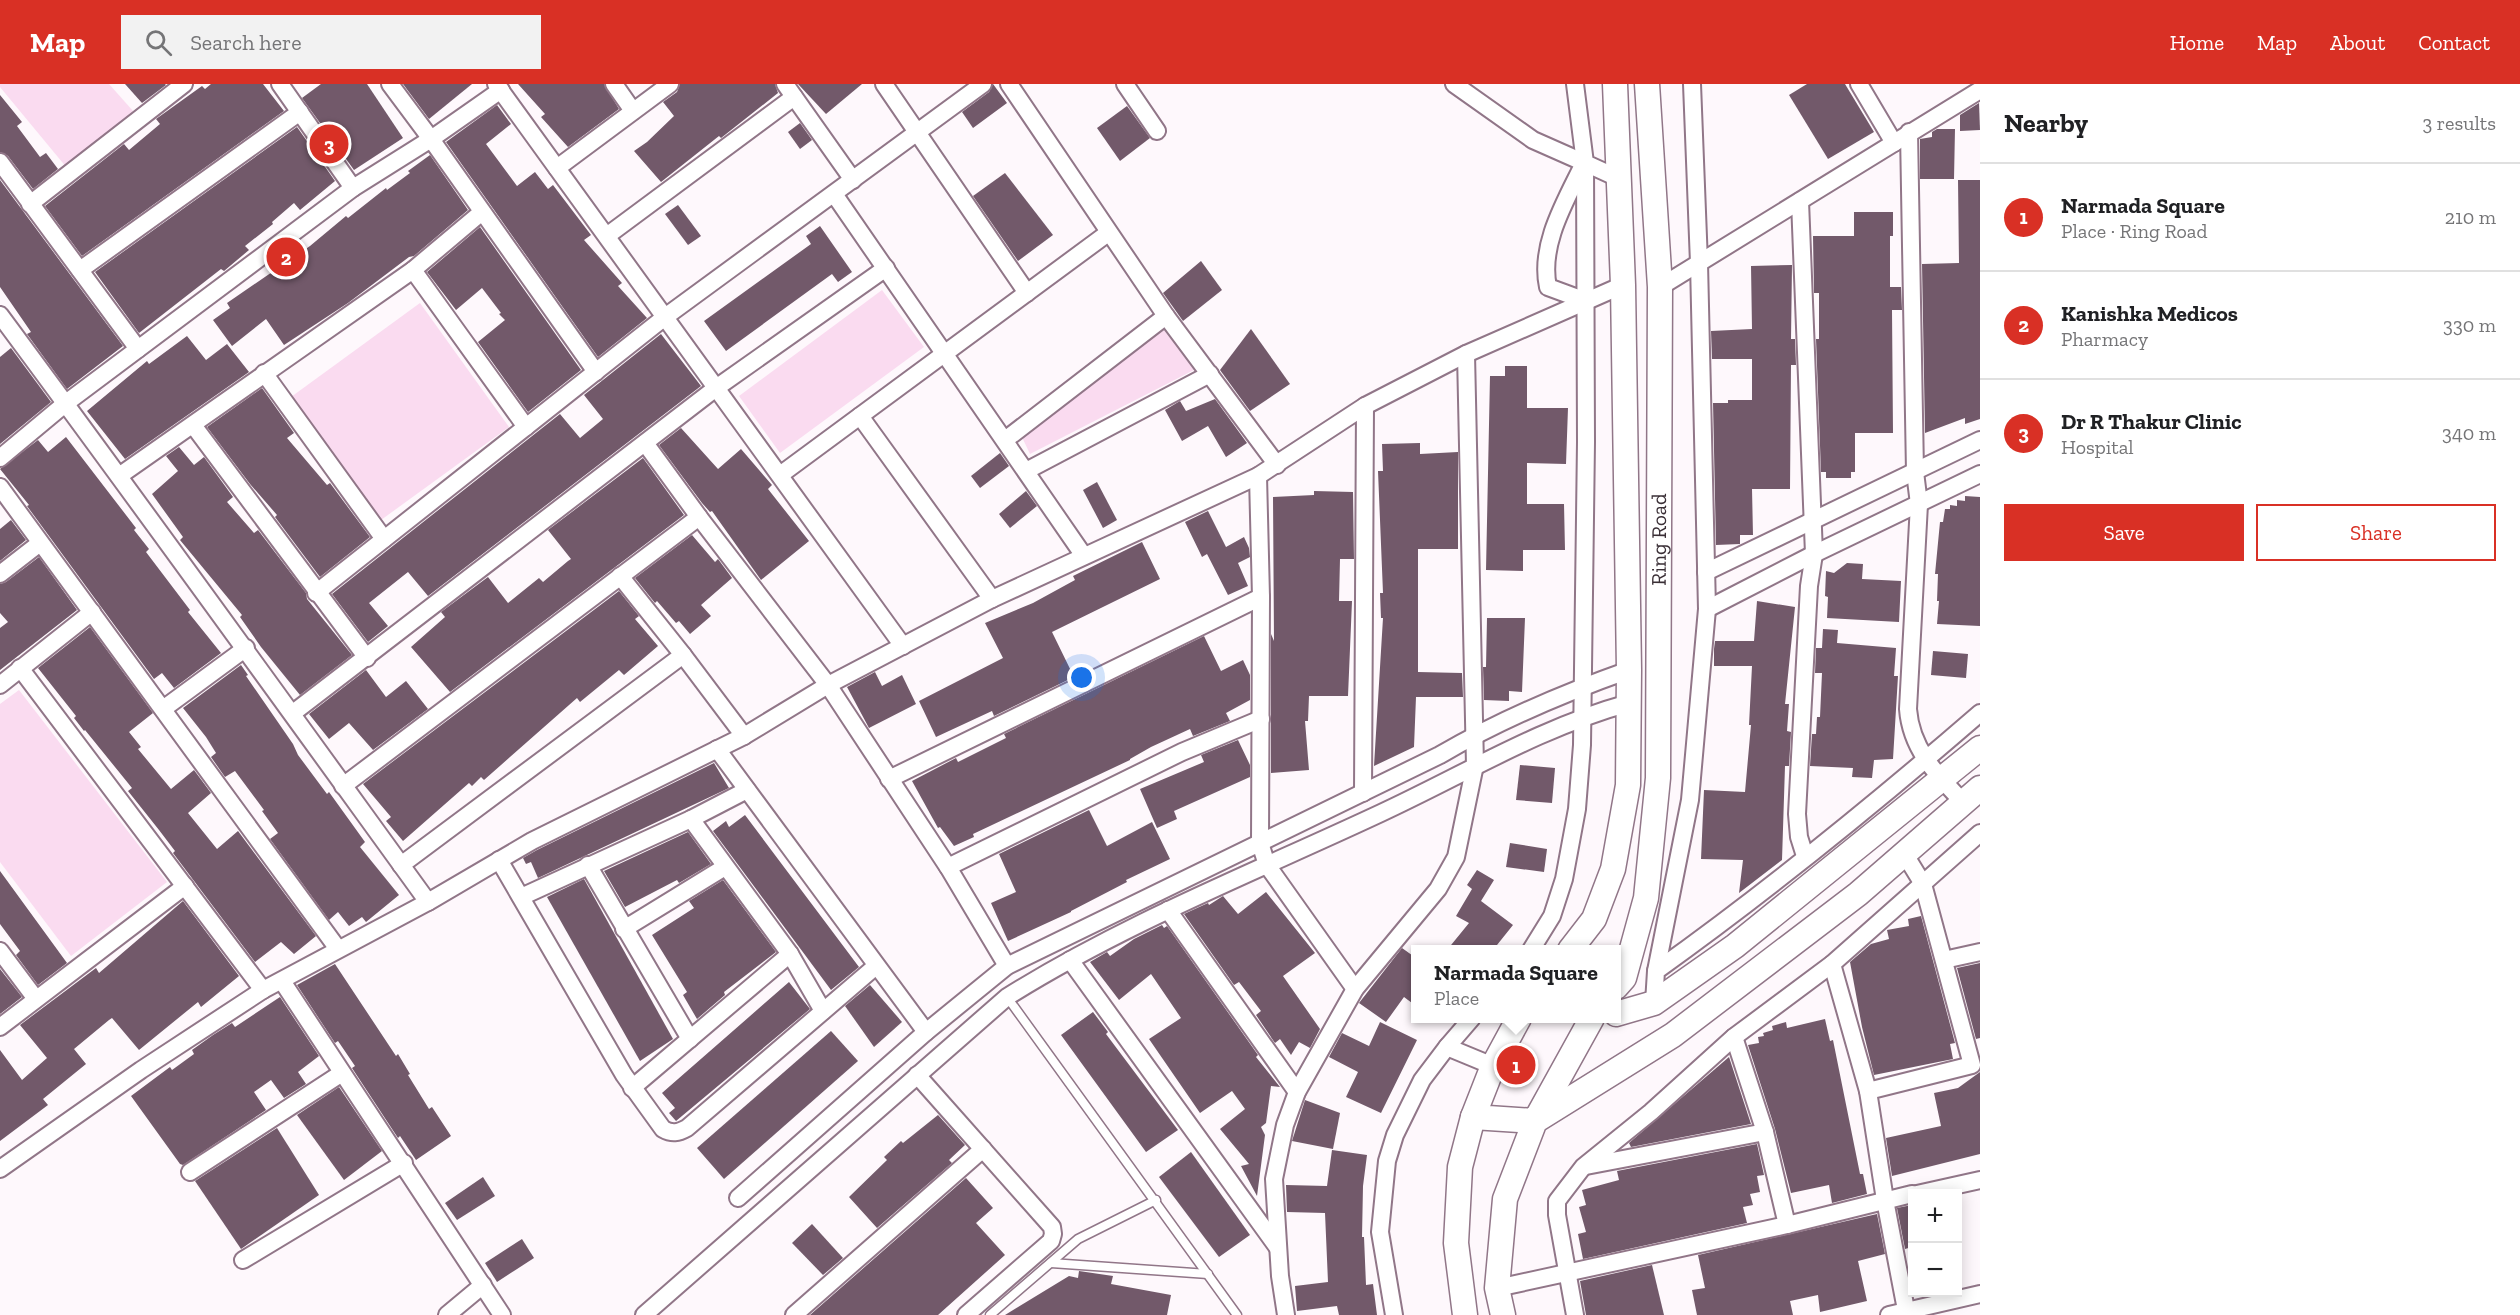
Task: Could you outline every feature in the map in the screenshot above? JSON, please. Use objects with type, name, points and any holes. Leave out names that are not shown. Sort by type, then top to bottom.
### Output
[{"type":"main road","name":"Ring Road","points":[[1574,945],[1594,919],[1613,868],[1628,785],[1629,670],[1623,285],[1615,84]]},
{"type":"main road","name":"Ring Road","points":[[1621,982],[1646,898],[1658,778],[1660,287],[1647,84]]},
{"type":"main road","points":[[1620,179],[1654,176]]},
{"type":"main road","points":[[1621,1013],[1654,1003],[1735,946],[1980,748]]},
{"type":"main road","points":[[1473,1117],[1535,1121],[1673,1035],[1858,894],[1972,795]]},
{"type":"main road","points":[[1465,1315],[1456,1243],[1460,1167],[1473,1117],[1493,1066],[1516,1023]]},
{"type":"main road","points":[[1503,1315],[1497,1288],[1505,1199],[1535,1121],[1587,1023]]},
{"type":"street","points":[[30,204],[184,84]]},
{"type":"street","points":[[280,84],[353,188]]},
{"type":"street","points":[[390,84],[596,372]]},
{"type":"street","points":[[614,84],[633,111]]},
{"type":"street","points":[[557,168],[670,84]]},
{"type":"street","points":[[884,84],[1027,293]]},
{"type":"street","points":[[316,593],[665,317],[983,84]]},
{"type":"street","points":[[1009,84],[1166,316],[1277,465]]},
{"type":"street","points":[[1125,84],[1157,131]]},
{"type":"street","points":[[1454,84],[1533,140],[1620,179]]},
{"type":"street","points":[[1534,945],[1552,916],[1564,879],[1577,809],[1582,718],[1585,163],[1575,84]]},
{"type":"street","points":[[1654,1003],[1656,971],[1690,800],[1707,609],[1699,263],[1692,84]]},
{"type":"street","points":[[1859,84],[1894,143]]},
{"type":"street","points":[[0,458],[66,403],[353,188],[431,139],[498,87],[608,235],[903,645]]},
{"type":"street","points":[[1660,287],[1980,90]]},
{"type":"street","points":[[608,235],[790,91],[853,180]]},
{"type":"street","points":[[80,270],[300,112]]},
{"type":"street","points":[[1909,132],[1916,472],[1919,504],[1909,726],[1925,760],[1941,779],[1972,795]]},
{"type":"street","points":[[0,162],[138,349]]},
{"type":"street","points":[[1585,163],[1557,219],[1545,271],[1548,287],[1586,301]]},
{"type":"street","points":[[834,194],[943,355],[1005,440],[1084,556]]},
{"type":"street","points":[[1800,201],[1814,554],[1808,597],[1797,814],[1799,837],[1805,856]]},
{"type":"street","points":[[119,476],[413,270],[482,212]]},
{"type":"street","points":[[780,476],[1108,233]]},
{"type":"street","points":[[293,713],[716,388],[886,268]]},
{"type":"street","points":[[413,270],[526,427]]},
{"type":"street","points":[[0,1169],[141,1070],[263,990],[428,902],[532,841],[744,736],[828,685],[992,599],[1258,476],[1365,406],[1466,354],[1623,285]]},
{"type":"street","points":[[0,315],[6,334],[66,403],[246,648],[428,902]]},
{"type":"street","points":[[1005,440],[1166,316]]},
{"type":"street","points":[[1286,1315],[1280,1276],[1274,1179],[1286,1125],[1297,1092],[1355,990],[1438,889],[1456,857],[1475,765],[1466,354]]},
{"type":"street","points":[[264,373],[384,539]]},
{"type":"street","points":[[1026,471],[1210,374]]},
{"type":"street","points":[[1363,793],[1365,406]]},
{"type":"street","points":[[860,416],[992,599]]},
{"type":"street","points":[[193,425],[316,593],[367,658]]},
{"type":"street","points":[[1706,572],[1980,440]]},
{"type":"street","points":[[645,443],[828,685],[948,867],[1007,966]]},
{"type":"street","points":[[1707,609],[1814,554],[1980,474]]},
{"type":"street","points":[[1258,476],[1262,597],[1260,843],[1267,865],[1355,990]]},
{"type":"street","points":[[0,487],[338,949]]},
{"type":"street","points":[[343,786],[699,517]]},
{"type":"street","points":[[0,574],[40,543]]},
{"type":"street","points":[[620,576],[744,736]]},
{"type":"street","points":[[889,779],[1262,597]]},
{"type":"street","points":[[0,685],[92,612]]},
{"type":"street","points":[[163,710],[246,648]]},
{"type":"street","points":[[401,865],[683,655]]},
{"type":"street","points":[[20,669],[263,990]]},
{"type":"street","points":[[738,1198],[922,1035],[1007,966],[1363,793],[1475,735],[1583,686],[1629,670]]},
{"type":"street","points":[[644,1315],[1007,997],[1130,927],[1383,812],[1475,765],[1582,718],[1629,703]]},
{"type":"street","points":[[1656,971],[1725,921],[1980,713]]},
{"type":"street","points":[[948,867],[1182,752],[1261,719]]},
{"type":"street","points":[[717,749],[876,966],[936,1058]]},
{"type":"street","points":[[521,897],[691,819],[747,789]]},
{"type":"street","points":[[691,819],[790,954],[823,1011]]},
{"type":"street","points":[[1575,1315],[1557,1215],[1557,1201],[1583,1167],[1651,1112],[1734,1037],[1833,964],[1980,833]]},
{"type":"street","points":[[1869,1091],[1976,1064],[1923,884],[1904,854]]},
{"type":"street","points":[[499,860],[632,1088],[663,1129],[670,1133],[679,1132],[876,966]]},
{"type":"street","points":[[588,866],[690,1039]]},
{"type":"street","points":[[624,929],[725,867]]},
{"type":"street","points":[[0,1028],[185,886]]},
{"type":"street","points":[[1168,910],[1297,1092]]},
{"type":"street","points":[[0,951],[36,999]]},
{"type":"street","points":[[1944,960],[1980,951]]},
{"type":"street","points":[[632,1088],[790,954]]},
{"type":"street","points":[[1070,960],[1278,1248]]},
{"type":"street","points":[[1833,964],[1869,1091],[1885,1200],[1906,1313]]},
{"type":"street","points":[[282,981],[502,1315]]},
{"type":"street","points":[[1394,1315],[1380,1232],[1387,1161],[1395,1135],[1422,1080],[1468,1023]]},
{"type":"street","points":[[1734,1037],[1765,1132],[1787,1225]]},
{"type":"street","points":[[1447,1047],[1493,1066]]},
{"type":"street","points":[[190,1172],[342,1072]]},
{"type":"street","points":[[917,1075],[1052,1227],[1051,1241],[966,1315]]},
{"type":"street","points":[[1583,1167],[1765,1132]]},
{"type":"street","points":[[794,1315],[983,1149]]},
{"type":"street","points":[[243,1260],[404,1163]]},
{"type":"street","points":[[1940,1189],[1980,1180]]},
{"type":"street","points":[[1497,1288],[1787,1225],[1908,1195]]},
{"type":"street","points":[[447,1315],[483,1285]]},
{"type":"street","points":[[1889,1315],[1906,1313],[1980,1294]]},
{"type":"lane","points":[[1007,997],[1237,1315]]},
{"type":"lane","points":[[990,1315],[1078,1239],[1156,1200]]},
{"type":"lane","points":[[1051,1263],[1208,1274]]},
{"type":"shaded area","points":[[0,84],[109,84],[133,111],[67,168],[0,87]]},
{"type":"shaded area","points":[[882,290],[924,347],[780,453],[739,396]]},
{"type":"shaded area","points":[[420,303],[509,427],[381,520],[291,397]]},
{"type":"shaded area","points":[[1164,330],[1194,370],[1030,454],[1021,435]]},
{"type":"shaded area","points":[[19,690],[167,882],[71,956],[0,862],[0,704]]},
{"type":"building","points":[[125,84],[165,84],[166,85],[142,103]]},
{"type":"building","points":[[211,84],[263,84],[284,111],[82,256],[45,206],[124,144],[129,150],[160,124],[156,119],[202,86],[205,89]]},
{"type":"building","points":[[321,84],[367,84],[403,138],[354,170],[302,98]]},
{"type":"building","points":[[403,84],[472,84],[429,119]]},
{"type":"building","points":[[518,84],[604,84],[619,109],[568,147],[541,117],[545,114]]},
{"type":"building","points":[[680,84],[775,84],[778,93],[661,182],[634,151],[674,116],[663,102],[677,92]]},
{"type":"building","points":[[798,84],[862,84],[826,114]]},
{"type":"building","points":[[993,84],[1007,103],[973,128],[962,112],[989,92]]},
{"type":"building","points":[[1807,84],[1845,84],[1874,132],[1828,159],[1789,95]]},
{"type":"building","points":[[0,95],[22,122],[17,126],[40,157],[46,153],[58,169],[33,189],[8,156],[0,152]]},
{"type":"building","points":[[1979,103],[1980,130],[1960,131],[1960,115]]},
{"type":"building","points":[[497,105],[511,124],[486,144],[517,186],[535,172],[548,189],[553,185],[591,235],[584,240],[622,283],[618,286],[647,318],[598,357],[446,142]]},
{"type":"building","points":[[1127,106],[1150,138],[1120,161],[1097,128]]},
{"type":"building","points":[[800,123],[812,140],[800,149],[788,132]]},
{"type":"building","points":[[297,127],[335,181],[300,210],[294,203],[272,222],[273,224],[245,246],[249,250],[224,271],[221,269],[139,333],[95,272]]},
{"type":"building","points":[[1937,129],[1955,129],[1954,179],[1920,179],[1920,139],[1932,137],[1932,132]]},
{"type":"building","points":[[430,155],[468,210],[414,256],[409,257],[348,303],[284,345],[266,319],[232,346],[213,320],[230,308],[227,303],[310,246],[346,216],[348,218],[386,188],[387,190]]},
{"type":"building","points":[[1005,173],[1053,235],[1018,261],[973,196]]},
{"type":"building","points":[[0,180],[123,346],[67,389],[27,334],[31,332],[0,287]]},
{"type":"building","points":[[1958,180],[1980,180],[1980,419],[1965,424],[1965,418],[1925,433],[1922,264],[1959,263]]},
{"type":"building","points":[[678,205],[701,236],[688,245],[665,214]]},
{"type":"building","points":[[1854,212],[1893,212],[1893,236],[1890,236],[1890,287],[1901,287],[1902,310],[1892,310],[1893,433],[1855,433],[1855,472],[1851,472],[1851,478],[1826,478],[1826,472],[1821,472],[1816,339],[1819,339],[1819,293],[1814,293],[1813,236],[1854,236]]},
{"type":"building","points":[[820,226],[852,272],[838,282],[832,274],[726,351],[704,321],[811,244],[806,236]]},
{"type":"building","points":[[480,227],[581,370],[528,412],[478,342],[505,320],[499,314],[501,313],[482,288],[456,310],[427,272]]},
{"type":"building","points":[[1201,261],[1222,290],[1183,321],[1163,293]]},
{"type":"building","points":[[1792,265],[1791,339],[1795,339],[1796,365],[1791,365],[1790,489],[1752,489],[1753,535],[1740,535],[1740,544],[1716,545],[1713,403],[1728,403],[1728,400],[1752,400],[1752,359],[1712,359],[1711,331],[1752,329],[1751,266]]},
{"type":"building","points":[[1251,329],[1290,384],[1250,411],[1220,370]]},
{"type":"building","points":[[661,334],[701,386],[428,596],[408,572],[369,603],[388,626],[368,642],[332,594],[560,414],[580,438],[603,419],[584,395]]},
{"type":"building","points":[[187,336],[206,360],[227,344],[249,372],[125,459],[87,411],[147,361],[149,364]]},
{"type":"building","points":[[11,348],[51,402],[0,444],[0,357]]},
{"type":"building","points":[[1505,366],[1527,366],[1527,408],[1568,408],[1566,464],[1527,463],[1527,504],[1564,504],[1565,550],[1523,550],[1523,571],[1486,570],[1490,376],[1505,376]]},
{"type":"building","points":[[262,388],[294,433],[287,438],[327,485],[330,483],[370,537],[320,577],[275,517],[277,515],[250,484],[207,427]]},
{"type":"building","points":[[1215,399],[1247,443],[1226,457],[1208,426],[1182,441],[1165,410],[1180,401],[1186,411]]},
{"type":"building","points":[[681,428],[718,469],[741,449],[772,485],[768,489],[809,541],[761,580],[712,511],[710,512],[702,503],[659,445]]},
{"type":"building","points":[[66,437],[136,528],[134,530],[149,549],[146,552],[190,610],[188,612],[221,653],[174,688],[162,673],[154,679],[27,506],[29,505],[0,469],[38,440],[48,452]]},
{"type":"building","points":[[1420,443],[1420,454],[1458,452],[1458,549],[1418,549],[1418,672],[1462,673],[1463,697],[1416,697],[1414,747],[1374,766],[1383,618],[1381,618],[1380,593],[1383,593],[1378,471],[1383,471],[1382,444]]},
{"type":"building","points":[[179,447],[194,465],[204,457],[233,497],[227,502],[254,533],[258,530],[306,593],[307,599],[352,655],[300,695],[261,647],[240,617],[242,615],[180,540],[183,537],[152,494],[178,471],[166,456]]},
{"type":"building","points":[[1000,453],[1009,466],[980,488],[971,476]]},
{"type":"building","points":[[643,458],[684,515],[450,692],[411,647],[445,617],[441,612],[488,577],[508,603],[539,578],[543,582],[571,559],[548,530]]},
{"type":"building","points":[[1097,482],[1117,520],[1103,528],[1083,490]]},
{"type":"building","points":[[1026,491],[1037,506],[1010,528],[999,514]]},
{"type":"building","points":[[1314,491],[1353,492],[1354,559],[1340,559],[1339,601],[1352,601],[1348,696],[1309,696],[1308,721],[1305,721],[1309,770],[1271,773],[1271,634],[1274,641],[1273,497],[1314,495]]},
{"type":"building","points":[[1965,496],[1980,497],[1980,626],[1937,624],[1938,574],[1935,574],[1940,522],[1943,522],[1945,509],[1950,509],[1950,505],[1957,506],[1957,500],[1965,501]]},
{"type":"building","points":[[1208,511],[1226,547],[1244,537],[1249,548],[1250,557],[1238,563],[1248,586],[1228,595],[1207,554],[1202,557],[1185,522]]},
{"type":"building","points":[[11,520],[26,540],[0,561],[0,529]]},
{"type":"building","points":[[692,535],[715,562],[718,559],[732,578],[701,605],[711,616],[690,634],[679,621],[676,623],[657,601],[655,603],[635,578]]},
{"type":"building","points":[[1142,542],[1160,579],[1052,632],[1074,677],[994,716],[992,711],[936,737],[919,701],[1003,658],[985,623],[1033,603],[1075,580],[1073,576]]},
{"type":"building","points":[[39,557],[77,610],[0,670],[0,628],[8,622],[0,613],[0,584]]},
{"type":"building","points":[[1847,563],[1863,564],[1862,579],[1901,581],[1899,622],[1827,618],[1826,571],[1834,573]]},
{"type":"building","points":[[619,591],[639,616],[635,619],[658,646],[624,675],[619,670],[580,702],[577,698],[484,780],[481,777],[472,786],[469,783],[403,841],[386,821],[391,817],[363,784]]},
{"type":"building","points":[[1757,601],[1795,607],[1785,704],[1789,704],[1787,731],[1791,732],[1789,766],[1785,766],[1782,860],[1739,893],[1743,860],[1701,859],[1704,790],[1745,792],[1751,725],[1749,725],[1752,666],[1714,666],[1714,649],[1715,641],[1754,641]]},
{"type":"building","points":[[1487,618],[1525,618],[1522,692],[1509,691],[1509,701],[1484,700],[1483,667],[1486,667]]},
{"type":"building","points":[[90,627],[153,713],[129,732],[141,747],[138,749],[171,789],[194,770],[211,793],[188,813],[217,849],[238,831],[316,936],[294,954],[281,942],[255,962],[173,853],[175,851],[128,791],[132,788],[84,731],[74,718],[76,716],[38,668]]},
{"type":"building","points":[[1823,629],[1838,630],[1837,643],[1896,648],[1894,676],[1898,676],[1893,759],[1874,760],[1872,778],[1852,777],[1853,768],[1810,766],[1812,734],[1816,734],[1817,717],[1820,717],[1822,673],[1815,673],[1816,648],[1822,648]]},
{"type":"building","points":[[1204,636],[1221,671],[1243,660],[1250,675],[1250,700],[1226,713],[1230,721],[1193,736],[1190,729],[973,834],[974,837],[954,846],[940,827],[938,828],[912,781],[956,758],[958,762],[1006,738],[1004,734]]},
{"type":"building","points":[[1933,651],[1968,654],[1966,678],[1931,675]]},
{"type":"building","points":[[241,665],[298,755],[327,794],[329,792],[365,842],[360,847],[399,895],[366,922],[362,917],[349,926],[338,912],[329,920],[270,839],[278,833],[262,811],[264,810],[235,771],[225,777],[211,757],[216,753],[183,708]]},
{"type":"building","points":[[366,670],[386,697],[406,681],[428,709],[373,750],[349,723],[329,739],[309,714]]},
{"type":"building","points":[[875,672],[882,686],[902,675],[916,704],[869,728],[847,687]]},
{"type":"building","points":[[1238,740],[1250,765],[1250,777],[1174,811],[1177,819],[1157,828],[1140,789],[1204,762],[1201,755]]},
{"type":"building","points":[[714,763],[729,788],[538,878],[531,862],[526,864],[523,858],[537,850]]},
{"type":"building","points":[[1520,765],[1555,768],[1552,803],[1516,800]]},
{"type":"building","points":[[1089,810],[1107,846],[1152,822],[1170,859],[1126,880],[1127,882],[1071,912],[1008,941],[991,903],[1016,892],[999,854]]},
{"type":"building","points":[[745,815],[859,967],[831,990],[713,831],[726,821],[729,827]]},
{"type":"building","points":[[688,832],[711,864],[679,883],[677,880],[625,907],[604,871]]},
{"type":"building","points":[[1510,843],[1547,849],[1544,872],[1506,867]]},
{"type":"building","points":[[1477,870],[1494,880],[1481,901],[1513,925],[1497,945],[1451,945],[1469,923],[1456,916],[1472,889],[1467,885]]},
{"type":"building","points":[[0,871],[67,963],[38,985],[16,955],[20,951],[0,924]]},
{"type":"building","points":[[584,879],[673,1039],[640,1061],[547,897]]},
{"type":"building","points":[[723,880],[776,952],[724,992],[725,995],[697,1019],[683,995],[687,992],[652,935],[694,908],[689,901]]},
{"type":"building","points":[[1266,892],[1315,953],[1283,976],[1320,1029],[1310,1048],[1299,1042],[1291,1055],[1280,1039],[1275,1043],[1256,1015],[1261,1011],[1239,982],[1234,985],[1184,914],[1208,903],[1209,905],[1223,896],[1238,914]]},
{"type":"building","points":[[183,901],[239,976],[201,1007],[198,1002],[139,1050],[112,1018],[109,1020],[74,1049],[86,1064],[43,1099],[48,1105],[0,1141],[0,1050],[22,1080],[47,1058],[20,1025],[96,968],[99,973]]},
{"type":"building","points":[[1921,916],[1955,1043],[1950,1044],[1953,1059],[1874,1075],[1850,962],[1871,944],[1889,939],[1887,930],[1909,926],[1908,919]]},
{"type":"building","points":[[1162,925],[1164,928],[1167,926],[1258,1055],[1256,1057],[1280,1087],[1271,1086],[1266,1123],[1261,1127],[1265,1135],[1257,1196],[1241,1166],[1249,1164],[1220,1129],[1245,1109],[1232,1091],[1200,1113],[1149,1039],[1181,1018],[1151,974],[1119,1000],[1090,962],[1107,952],[1110,956],[1134,939]]},
{"type":"building","points":[[1402,948],[1411,954],[1411,1002],[1404,997],[1386,1022],[1359,1003]]},
{"type":"building","points":[[1980,963],[1980,1038],[1976,1039],[1957,968]]},
{"type":"building","points":[[335,964],[396,1056],[398,1054],[429,1109],[432,1107],[451,1136],[416,1160],[400,1136],[398,1138],[352,1068],[355,1066],[338,1041],[335,1043],[297,985]]},
{"type":"building","points":[[0,969],[22,997],[0,1014]]},
{"type":"building","points":[[789,982],[810,1009],[676,1121],[669,1113],[675,1108],[662,1093]]},
{"type":"building","points":[[870,985],[902,1022],[874,1047],[845,1006]]},
{"type":"building","points":[[280,997],[319,1056],[298,1072],[306,1084],[284,1098],[271,1080],[254,1092],[266,1110],[183,1165],[180,1164],[131,1096],[170,1067],[172,1070],[194,1054],[192,1050],[213,1035],[232,1023],[235,1027]]},
{"type":"building","points":[[1093,1012],[1108,1032],[1106,1034],[1178,1130],[1146,1152],[1061,1035]]},
{"type":"building","points":[[1825,1019],[1830,1041],[1833,1040],[1860,1174],[1863,1174],[1867,1194],[1832,1203],[1829,1185],[1791,1193],[1775,1129],[1748,1045],[1759,1043],[1758,1037],[1773,1030],[1772,1026],[1786,1022],[1787,1028]]},
{"type":"building","points":[[1380,1022],[1417,1040],[1381,1113],[1346,1097],[1358,1072],[1329,1057],[1342,1033],[1369,1046]]},
{"type":"building","points":[[831,1031],[858,1061],[724,1179],[697,1148]]},
{"type":"building","points":[[1729,1057],[1751,1124],[1631,1147],[1629,1143]]},
{"type":"building","points":[[1980,1072],[1980,1154],[1892,1176],[1886,1138],[1941,1126],[1934,1093],[1958,1088]]},
{"type":"building","points":[[339,1087],[382,1151],[344,1180],[297,1115]]},
{"type":"building","points":[[1305,1100],[1340,1113],[1333,1149],[1292,1141]]},
{"type":"building","points":[[938,1115],[965,1145],[949,1160],[952,1163],[877,1228],[849,1197],[887,1160],[884,1157],[901,1141],[903,1143]]},
{"type":"building","points":[[277,1128],[319,1195],[241,1249],[195,1181]]},
{"type":"building","points":[[1757,1144],[1764,1175],[1757,1176],[1760,1192],[1750,1194],[1753,1205],[1743,1207],[1747,1223],[1583,1259],[1578,1234],[1586,1232],[1579,1207],[1586,1205],[1582,1190],[1619,1180],[1617,1171]]},
{"type":"building","points":[[1332,1150],[1367,1155],[1363,1186],[1362,1237],[1364,1237],[1366,1285],[1373,1284],[1377,1315],[1339,1315],[1337,1306],[1297,1311],[1295,1286],[1328,1282],[1325,1213],[1287,1212],[1286,1185],[1327,1186]]},
{"type":"building","points":[[1191,1152],[1250,1235],[1219,1257],[1159,1177]]},
{"type":"building","points":[[483,1177],[495,1196],[457,1220],[445,1203]]},
{"type":"building","points":[[966,1178],[993,1208],[976,1223],[1005,1255],[938,1315],[810,1315]]},
{"type":"building","points":[[1908,1206],[1908,1248],[1905,1249],[1897,1208]]},
{"type":"building","points":[[1877,1214],[1885,1254],[1858,1261],[1867,1301],[1820,1312],[1818,1295],[1790,1301],[1793,1315],[1697,1315],[1692,1290],[1705,1288],[1698,1255]]},
{"type":"building","points":[[812,1224],[843,1258],[823,1275],[792,1243]]},
{"type":"building","points":[[522,1239],[534,1258],[497,1282],[485,1263]]},
{"type":"building","points":[[1652,1265],[1664,1315],[1586,1315],[1580,1281]]},
{"type":"building","points":[[1079,1271],[1113,1276],[1111,1284],[1171,1295],[1167,1315],[1005,1315],[1069,1276],[1078,1278]]},
{"type":"place","name":"Dr R Thakur Clinic","points":[[329,144]]},
{"type":"place","name":"Kanishka Medicos","points":[[286,257]]},
{"type":"place","name":"Narmada Square","points":[[1516,1065]]}]
